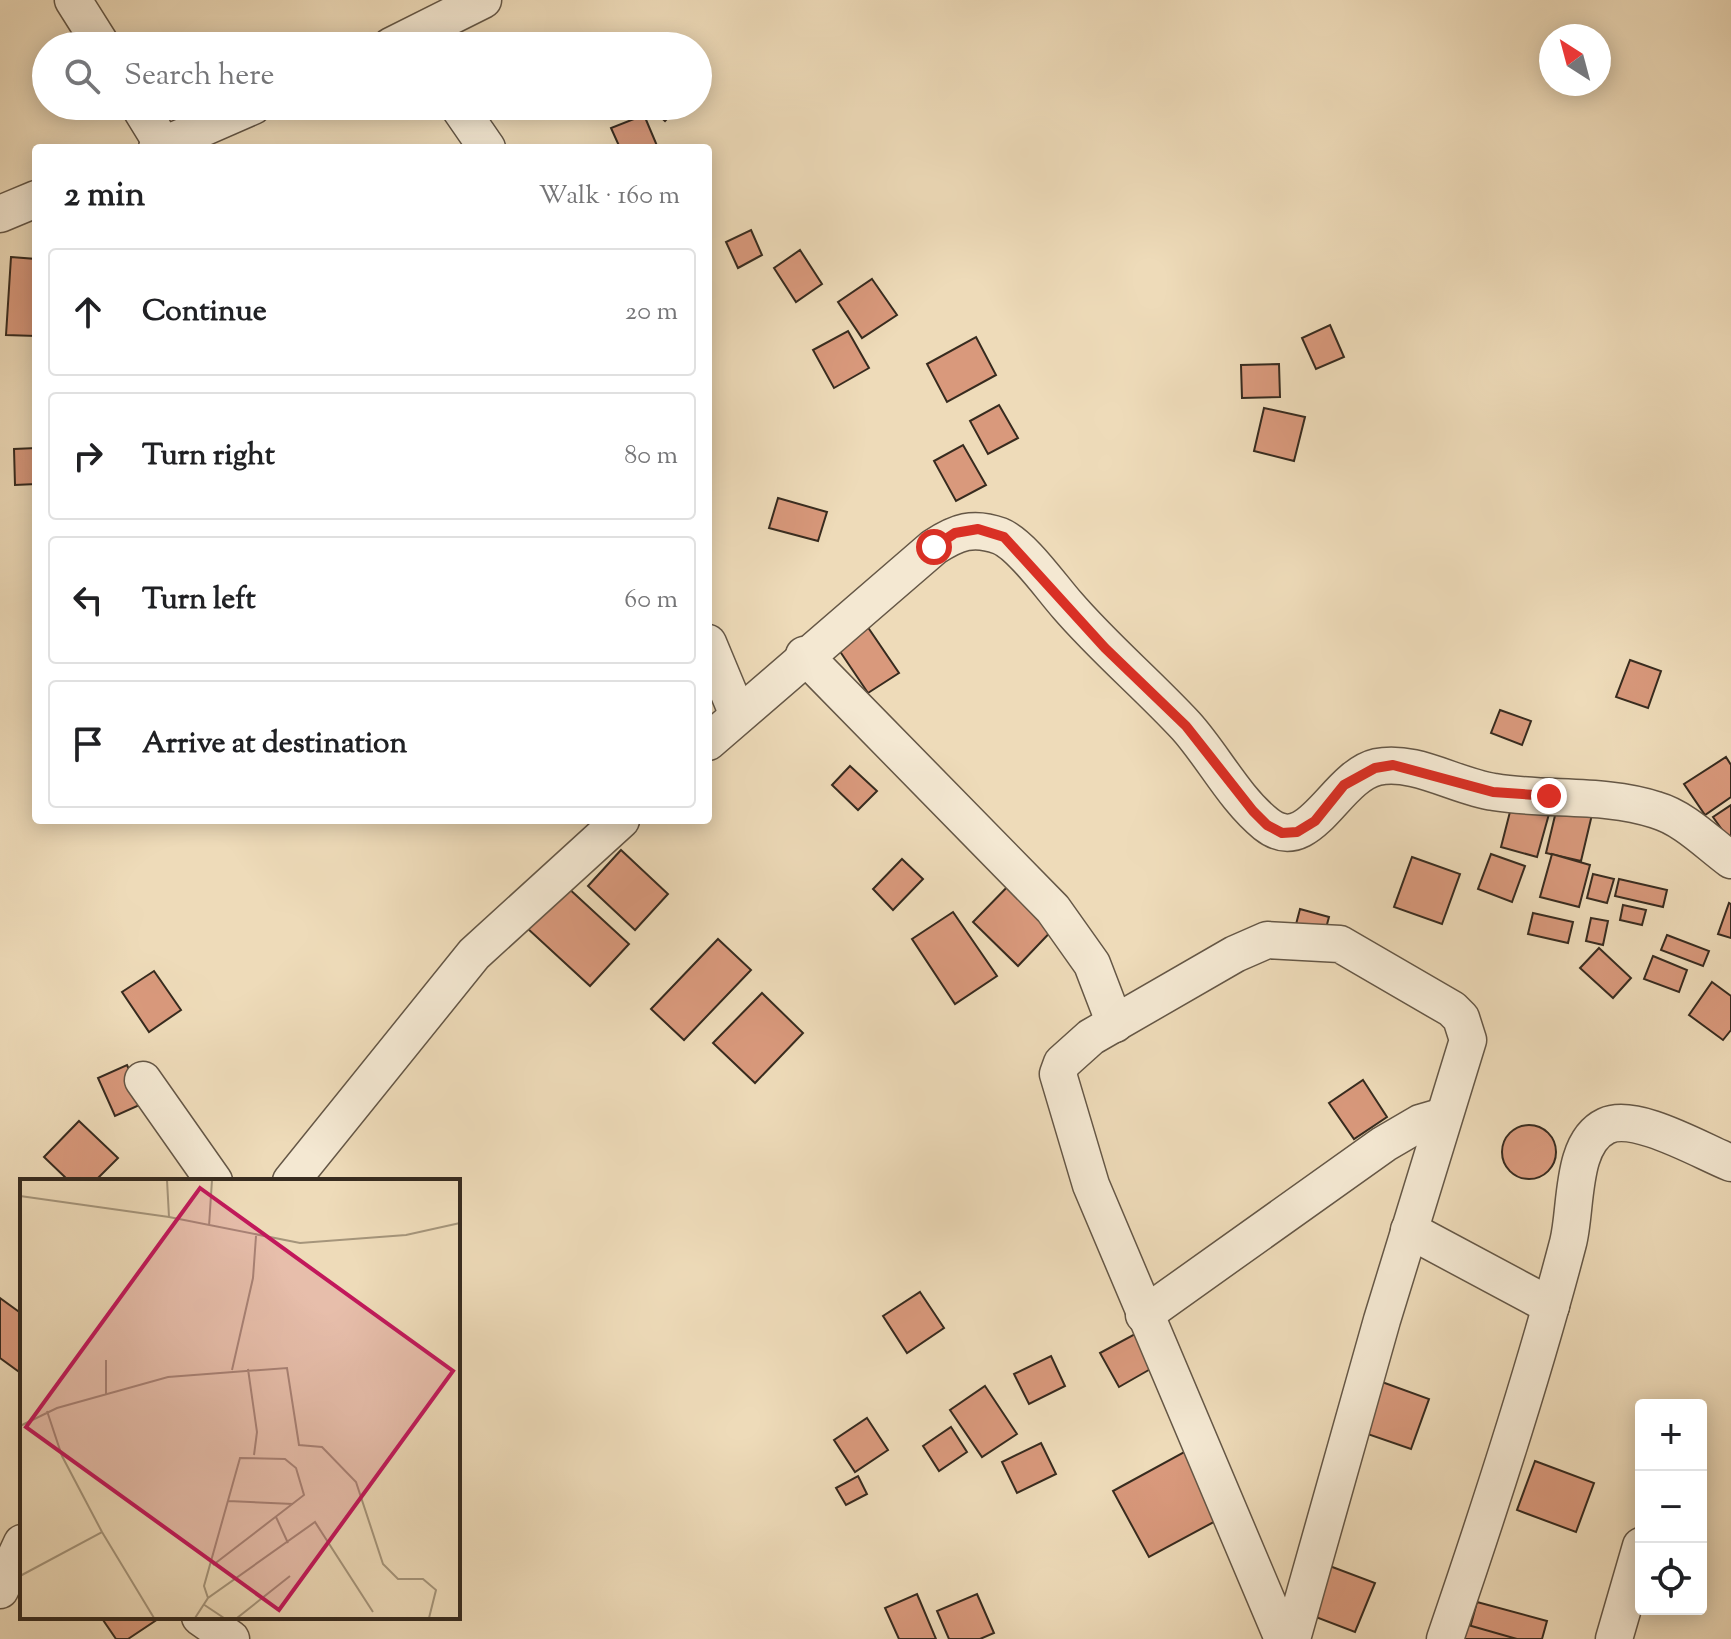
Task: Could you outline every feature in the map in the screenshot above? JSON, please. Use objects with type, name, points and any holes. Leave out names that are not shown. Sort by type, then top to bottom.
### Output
[{"type":"street","points":[[73,0],[93,32]]},
{"type":"street","points":[[425,32],[483,0]]},
{"type":"street","points":[[146,120],[158,144]]},
{"type":"street","points":[[167,144],[221,120]]},
{"type":"street","points":[[468,120],[484,144]]},
{"type":"street","points":[[0,214],[32,201]]},
{"type":"street","points":[[712,738],[804,655],[934,547],[955,533],[978,529],[1004,537],[1024,556],[1105,648],[1186,726],[1253,811],[1267,825],[1282,833],[1297,832],[1315,821],[1344,785],[1357,775],[1393,765],[1493,792],[1609,801],[1657,810],[1680,822],[1731,860]]},
{"type":"street","points":[[712,653],[738,715]]},
{"type":"street","points":[[804,655],[1053,909],[1092,964],[1115,1024]]},
{"type":"street","points":[[293,1179],[474,954],[617,824]]},
{"type":"street","points":[[1283,1639],[1091,1185],[1058,1084],[1062,1063],[1071,1053],[1235,954],[1267,940],[1340,944],[1461,1018],[1468,1040],[1409,1230],[1292,1639]]},
{"type":"street","points":[[143,1080],[213,1179]]},
{"type":"street","points":[[1144,1315],[1393,1138],[1420,1123],[1444,1116]]},
{"type":"street","points":[[1445,1639],[1479,1541],[1551,1306],[1576,1207],[1580,1160],[1590,1137],[1604,1127],[1622,1121],[1731,1163]]},
{"type":"street","points":[[1409,1230],[1551,1306]]},
{"type":"street","points":[[0,1590],[20,1547]]},
{"type":"street","points":[[1614,1639],[1635,1567]]},
{"type":"street","points":[[203,1619],[231,1639]]},
{"type":"building","points":[[631,120],[646,120],[656,144],[618,144],[611,128]]},
{"type":"building","points":[[751,230],[762,255],[738,268],[726,242]]},
{"type":"building","points":[[800,250],[822,284],[796,302],[774,268]]},
{"type":"building","points":[[11,257],[32,259],[32,336],[6,335]]},
{"type":"building","points":[[872,279],[897,315],[862,338],[838,302]]},
{"type":"building","points":[[1330,325],[1344,357],[1316,369],[1302,338]]},
{"type":"building","points":[[848,331],[869,368],[834,388],[813,350]]},
{"type":"building","points":[[976,337],[996,375],[947,402],[927,364]]},
{"type":"building","points":[[1279,364],[1280,397],[1242,398],[1241,365]]},
{"type":"building","points":[[999,405],[1018,438],[988,454],[970,421]]},
{"type":"building","points":[[1264,408],[1305,417],[1294,461],[1254,451]]},
{"type":"building","points":[[963,445],[986,485],[956,501],[934,461]]},
{"type":"building","points":[[32,448],[32,484],[15,485],[14,449]]},
{"type":"building","points":[[778,498],[827,512],[818,541],[769,528]]},
{"type":"building","points":[[865,623],[899,673],[868,693],[835,644]]},
{"type":"building","points":[[1630,660],[1661,671],[1648,708],[1616,697]]},
{"type":"building","points":[[1500,710],[1531,721],[1522,745],[1491,733]]},
{"type":"building","points":[[1726,757],[1731,765],[1731,797],[1705,815],[1684,784]]},
{"type":"building","points":[[850,766],[877,791],[858,810],[832,785]]},
{"type":"building","points":[[1559,799],[1594,806],[1581,861],[1546,853]]},
{"type":"building","points":[[1512,804],[1549,814],[1537,857],[1501,847]]},
{"type":"building","points":[[1731,805],[1731,840],[1730,841],[1713,817]]},
{"type":"building","points":[[621,850],[668,894],[635,930],[588,886]]},
{"type":"building","points":[[1491,854],[1525,866],[1512,902],[1478,889]]},
{"type":"building","points":[[1552,854],[1590,865],[1579,907],[1540,897]]},
{"type":"building","points":[[1412,857],[1460,874],[1442,924],[1394,907]]},
{"type":"building","points":[[902,859],[923,879],[893,910],[873,889]]},
{"type":"building","points":[[1593,874],[1614,879],[1607,903],[1587,898]]},
{"type":"building","points":[[1016,878],[1061,921],[1018,966],[973,922]]},
{"type":"building","points":[[1619,879],[1667,890],[1663,907],[1615,896]]},
{"type":"building","points":[[566,886],[629,944],[590,986],[527,928]]},
{"type":"building","points":[[1731,904],[1731,938],[1718,934]]},
{"type":"building","points":[[1623,905],[1646,910],[1642,925],[1620,920]]},
{"type":"building","points":[[1300,909],[1329,917],[1323,939],[1294,932]]},
{"type":"building","points":[[953,912],[997,976],[955,1004],[912,939]]},
{"type":"building","points":[[1533,913],[1573,922],[1568,943],[1528,934]]},
{"type":"building","points":[[1591,918],[1608,921],[1603,945],[1586,941]]},
{"type":"building","points":[[1667,935],[1709,951],[1703,966],[1661,950]]},
{"type":"building","points":[[718,939],[751,970],[684,1040],[651,1009]]},
{"type":"building","points":[[1599,948],[1631,978],[1613,998],[1580,968]]},
{"type":"building","points":[[1653,956],[1687,970],[1679,992],[1644,979]]},
{"type":"building","points":[[154,971],[181,1010],[149,1032],[122,992]]},
{"type":"building","points":[[1712,982],[1731,996],[1731,1030],[1723,1040],[1689,1015]]},
{"type":"building","points":[[762,993],[803,1033],[755,1083],[713,1043]]},
{"type":"building","points":[[127,1065],[144,1103],[115,1116],[98,1078]]},
{"type":"building","points":[[1363,1080],[1387,1117],[1354,1139],[1329,1103]]},
{"type":"building","points":[[79,1121],[118,1158],[97,1179],[67,1179],[44,1157]]},
{"type":"building","points":[[1529,1125],[1548,1133],[1556,1152],[1548,1171],[1529,1179],[1510,1171],[1502,1152],[1510,1133]]},
{"type":"building","points":[[920,1292],[944,1328],[907,1353],[883,1316]]},
{"type":"building","points":[[0,1298],[20,1313],[20,1373],[0,1358]]},
{"type":"building","points":[[1135,1334],[1154,1367],[1119,1387],[1100,1353]]},
{"type":"building","points":[[1051,1356],[1065,1386],[1029,1404],[1014,1374]]},
{"type":"building","points":[[1371,1378],[1429,1399],[1411,1449],[1353,1429]]},
{"type":"building","points":[[985,1386],[1017,1434],[982,1457],[950,1410]]},
{"type":"building","points":[[867,1418],[888,1450],[855,1472],[834,1440]]},
{"type":"building","points":[[951,1427],[967,1452],[939,1471],[923,1446]]},
{"type":"building","points":[[1041,1443],[1056,1474],[1017,1493],[1002,1462]]},
{"type":"building","points":[[1186,1451],[1223,1517],[1149,1557],[1113,1491]]},
{"type":"building","points":[[1535,1461],[1594,1483],[1576,1532],[1517,1510]]},
{"type":"building","points":[[858,1476],[867,1494],[846,1505],[836,1488]]},
{"type":"building","points":[[1319,1562],[1375,1583],[1355,1632],[1300,1611]]},
{"type":"building","points":[[917,1594],[936,1639],[899,1639],[885,1608]]},
{"type":"building","points":[[977,1594],[994,1633],[980,1639],[949,1639],[937,1611]]},
{"type":"building","points":[[1477,1602],[1547,1621],[1542,1639],[1467,1639]]},
{"type":"building","points":[[102,1619],[158,1619],[128,1639],[116,1639]]},
{"type":"building","points":[[1468,1625],[1517,1639],[1464,1639]]},
{"type":"route","points":[[934,547],[955,533],[978,529],[1004,537],[1105,648],[1186,726],[1253,811],[1267,825],[1282,833],[1297,832],[1315,821],[1344,785],[1357,775],[1393,765],[1493,792],[1549,796]]}]
